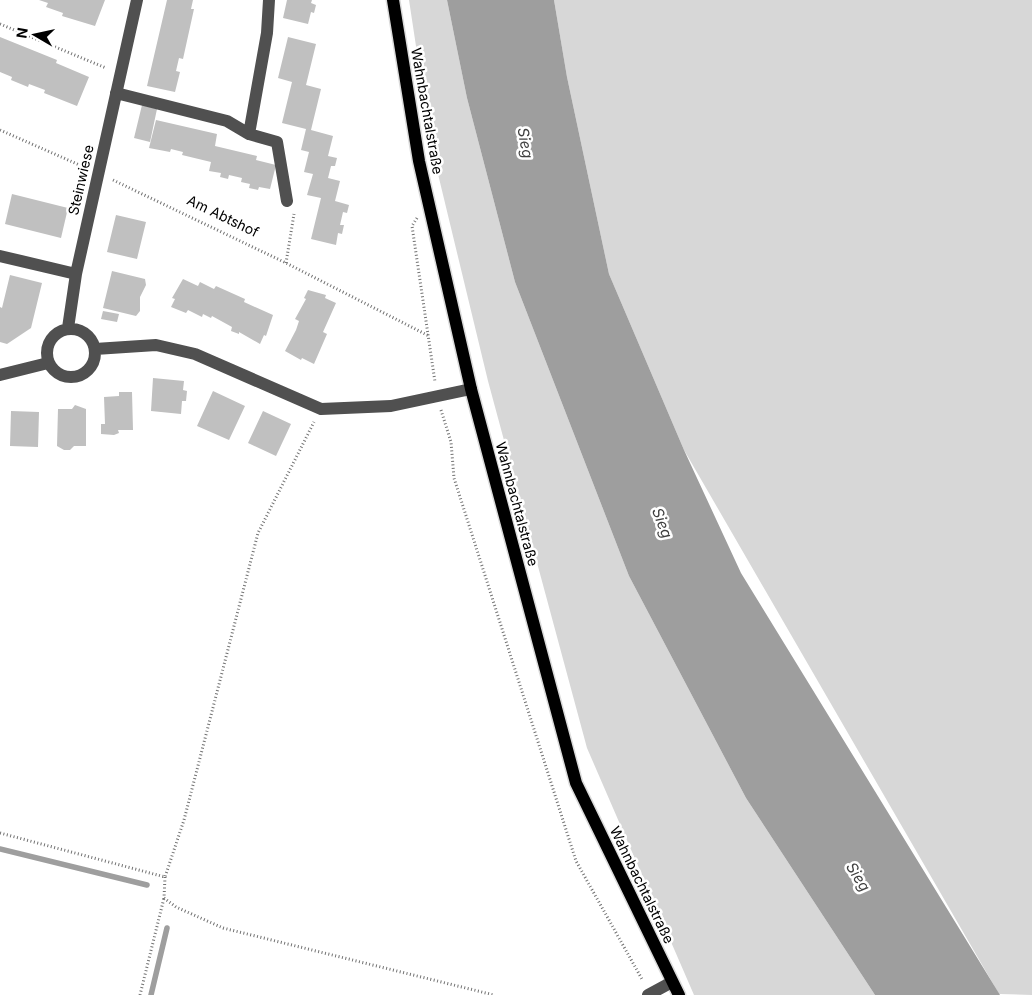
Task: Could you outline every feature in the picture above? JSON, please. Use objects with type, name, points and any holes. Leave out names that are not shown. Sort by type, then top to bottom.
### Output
[{"type":"main road","name":"Wahnbachtalstraße","points":[[393,0],[419,161],[471,389],[576,783],[679,995]]},
{"type":"street","name":"Steinwiese","points":[[68,328],[76,274],[97,172],[137,0]]},
{"type":"street","points":[[250,134],[267,33],[268,0]]},
{"type":"street","points":[[116,93],[227,122],[250,134],[278,142],[287,201]]},
{"type":"street","points":[[0,256],[76,274]]},
{"type":"street","points":[[68,328],[80,330],[88,334],[95,349],[94,362],[82,375],[64,376],[48,363],[48,343],[59,331],[68,328]]},
{"type":"street","points":[[95,349],[156,345],[195,354],[321,409],[391,406],[437,398],[471,389]]},
{"type":"street","points":[[0,375],[48,363]]},
{"type":"street","points":[[649,994],[672,982]]},
{"type":"path","points":[[0,24],[120,74]]},
{"type":"path","name":"Am Abtshof","points":[[0,130],[97,172],[286,263],[429,336]]},
{"type":"path","points":[[286,263],[294,213],[287,201]]},
{"type":"path","points":[[421,209],[412,226],[437,398],[451,442],[454,478],[576,861],[649,994]]},
{"type":"path","points":[[140,995],[164,898],[165,877],[184,820],[258,533],[321,409]]},
{"type":"path","points":[[0,833],[165,877]]},
{"type":"path","points":[[164,898],[176,907],[223,928],[494,995]]},
{"type":"shaded area","points":[[409,0],[447,0],[467,98],[515,282],[629,576],[746,798],[875,995],[694,995],[587,748],[488,381],[431,145]]},
{"type":"shaded area","points":[[554,0],[1032,0],[1032,995],[999,994],[684,450],[609,274],[567,77]]},
{"type":"water","name":"Sieg","points":[[447,0],[554,0],[567,77],[609,274],[684,450],[741,573],[1000,995],[875,995],[746,798],[629,576],[515,282],[467,98]]},
{"type":"building","points":[[39,0],[105,0],[95,26],[62,16],[63,13],[46,7],[48,3]]},
{"type":"building","points":[[167,0],[193,0],[191,9],[194,9],[183,59],[179,58],[176,71],[180,72],[175,92],[147,86]]},
{"type":"building","points":[[287,0],[312,0],[311,3],[316,5],[314,13],[311,12],[308,24],[283,18]]},
{"type":"building","points":[[0,37],[57,60],[56,63],[89,77],[77,106],[44,93],[45,90],[29,84],[28,87],[11,80],[12,77],[0,72]]},
{"type":"building","points":[[288,37],[316,44],[306,85],[321,89],[311,130],[333,136],[328,156],[337,158],[335,166],[331,166],[328,178],[340,181],[335,201],[349,205],[347,213],[343,212],[340,225],[344,225],[342,234],[338,233],[336,245],[311,239],[321,198],[307,195],[313,174],[304,172],[309,152],[301,150],[306,129],[282,123],[292,82],[278,78]]},
{"type":"building","points":[[142,105],[157,109],[150,142],[134,138]]},
{"type":"building","points":[[156,120],[217,134],[215,146],[257,156],[256,160],[276,165],[270,189],[259,187],[258,190],[249,188],[250,184],[241,182],[242,178],[229,175],[228,179],[220,177],[221,173],[209,171],[211,162],[182,155],[183,152],[171,149],[170,152],[149,148]]},
{"type":"building","points":[[12,194],[68,208],[61,238],[5,224]]},
{"type":"building","points":[[116,215],[146,222],[137,259],[107,252]]},
{"type":"building","points":[[112,271],[145,279],[146,285],[140,297],[140,311],[136,316],[103,308]]},
{"type":"building","points":[[10,275],[42,283],[31,328],[7,344],[0,342],[0,307],[2,308]]},
{"type":"building","points":[[183,279],[198,286],[200,282],[214,289],[216,286],[245,299],[244,302],[273,315],[266,336],[264,335],[260,344],[239,332],[239,334],[231,331],[232,327],[212,316],[211,318],[203,314],[202,317],[188,310],[186,313],[171,307],[175,299],[172,298]]},
{"type":"building","points":[[308,290],[326,295],[325,298],[336,303],[323,332],[327,334],[314,364],[302,358],[301,360],[285,351],[296,330],[299,321],[295,319],[306,299],[304,298]]},
{"type":"building","points":[[103,311],[119,314],[117,322],[101,319]]},
{"type":"building","points":[[153,378],[184,381],[183,390],[187,391],[186,401],[182,401],[181,414],[151,411]]},
{"type":"building","points":[[213,391],[245,406],[229,440],[197,426]]},
{"type":"building","points":[[119,392],[132,392],[133,430],[118,430],[119,433],[114,435],[101,434],[101,424],[105,424],[104,397],[119,396]]},
{"type":"building","points":[[75,405],[86,409],[86,446],[74,446],[70,450],[64,450],[57,446],[58,409],[72,409]]},
{"type":"building","points":[[11,411],[39,412],[38,447],[10,446]]},
{"type":"building","points":[[263,411],[291,424],[276,456],[248,443]]},
{"type":"waterway","points":[[0,849],[147,885]]},
{"type":"waterway","points":[[151,995],[167,928]]}]
